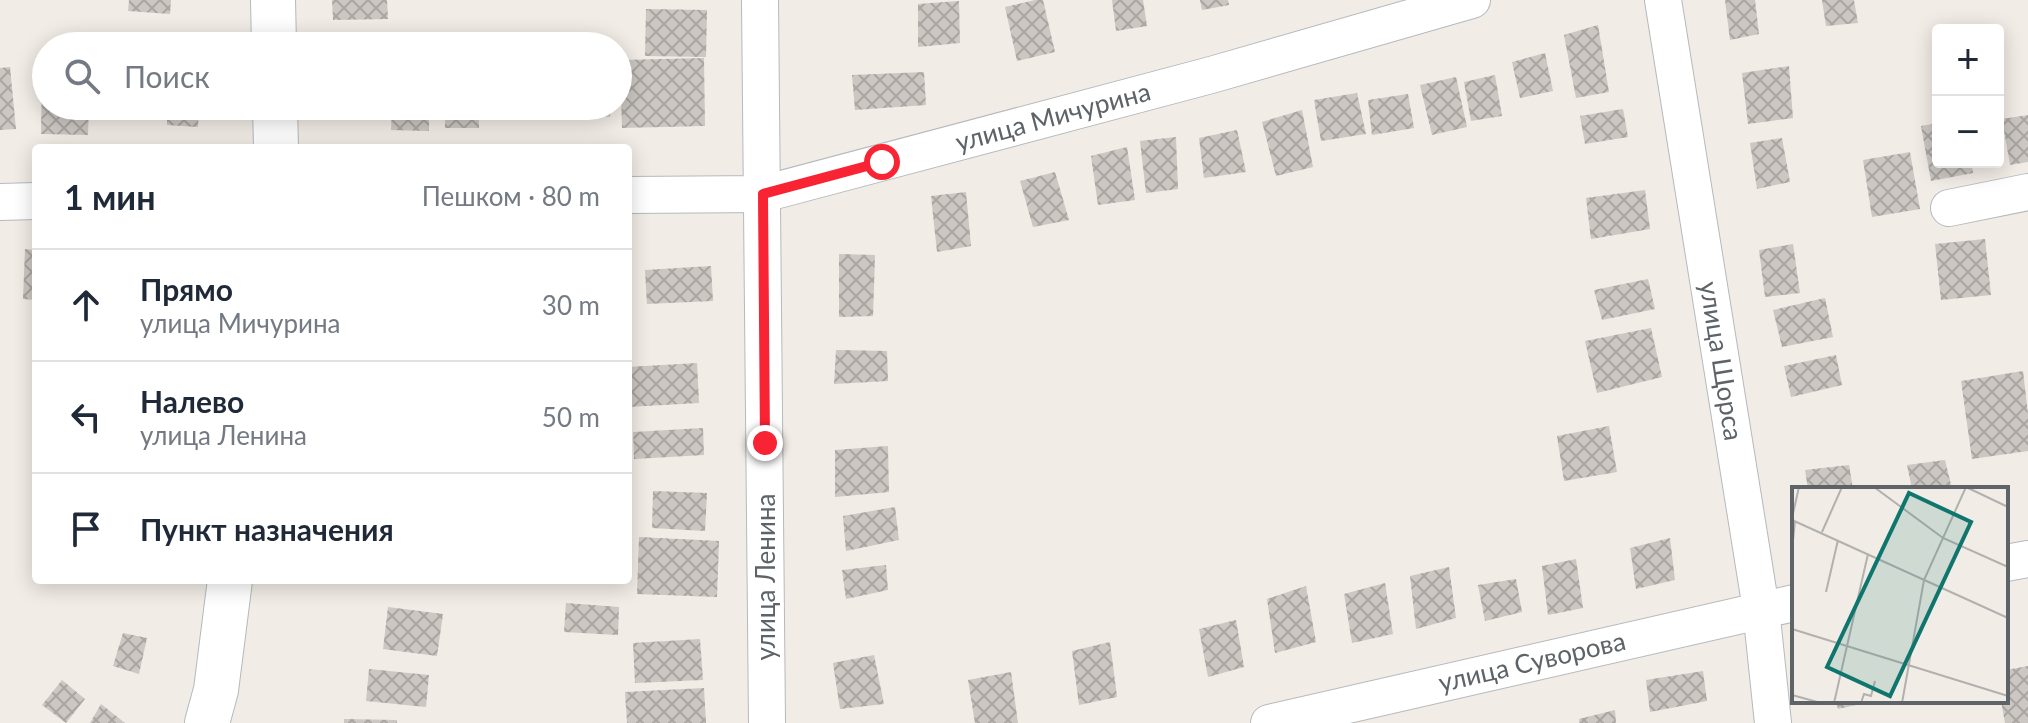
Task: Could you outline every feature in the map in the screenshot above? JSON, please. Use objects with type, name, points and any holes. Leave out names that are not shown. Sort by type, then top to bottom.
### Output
[{"type":"main road","points":[[273,0],[274,32]]},
{"type":"main road","points":[[275,120],[276,144]]},
{"type":"main road","points":[[207,723],[216,690],[229,584]]},
{"type":"street","name":"улица Ленина","points":[[760,0],[767,723]]},
{"type":"street","name":"улица Мичурина","points":[[632,195],[763,194],[1211,75],[1472,0]]},
{"type":"street","name":"улица Щорса","points":[[1663,0],[1778,606],[1773,723]]},
{"type":"street","points":[[1949,208],[2028,192]]},
{"type":"street","points":[[0,202],[32,201]]},
{"type":"street","points":[[2008,563],[2028,559]]},
{"type":"street","name":"улица Суворова","points":[[1269,723],[1778,606]]},
{"type":"building","points":[[129,0],[171,0],[170,14],[128,11]]},
{"type":"building","points":[[332,0],[387,0],[388,19],[333,20]]},
{"type":"building","points":[[1043,0],[1055,52],[1017,61],[1005,7]]},
{"type":"building","points":[[1112,0],[1143,0],[1147,26],[1116,31]]},
{"type":"building","points":[[1200,0],[1228,0],[1229,5],[1202,10]]},
{"type":"building","points":[[1725,0],[1755,0],[1759,34],[1730,40]]},
{"type":"building","points":[[1822,0],[1854,0],[1858,23],[1826,26]]},
{"type":"building","points":[[959,1],[960,43],[918,47],[918,4]]},
{"type":"building","points":[[646,9],[707,10],[706,57],[645,56]]},
{"type":"building","points":[[1598,25],[1609,92],[1576,98],[1564,35]]},
{"type":"building","points":[[1545,53],[1553,91],[1520,98],[1512,62]]},
{"type":"building","points":[[704,58],[705,126],[622,128],[622,120],[632,120],[632,60]]},
{"type":"building","points":[[1789,66],[1793,118],[1748,124],[1742,73]]},
{"type":"building","points":[[10,67],[16,129],[0,130],[0,68]]},
{"type":"building","points":[[924,72],[926,105],[855,110],[852,75]]},
{"type":"building","points":[[1495,75],[1502,116],[1471,121],[1464,82]]},
{"type":"building","points":[[1456,77],[1467,127],[1432,135],[1420,85]]},
{"type":"building","points":[[1357,93],[1366,134],[1321,141],[1314,100]]},
{"type":"building","points":[[1408,94],[1414,128],[1372,135],[1368,100]]},
{"type":"building","points":[[1623,109],[1628,137],[1585,144],[1580,116]]},
{"type":"building","points":[[1302,110],[1313,167],[1276,176],[1262,122]]},
{"type":"building","points":[[2028,115],[2028,162],[2010,165],[2004,119]]},
{"type":"building","points":[[41,120],[89,120],[88,135],[41,134]]},
{"type":"building","points":[[167,120],[198,120],[198,127],[167,125]]},
{"type":"building","points":[[391,120],[429,120],[429,131],[391,130]]},
{"type":"building","points":[[445,120],[479,120],[479,128],[445,128]]},
{"type":"building","points":[[1932,124],[1932,168],[1972,168],[1973,173],[1931,181],[1921,126]]},
{"type":"building","points":[[1237,130],[1246,172],[1204,178],[1199,138]]},
{"type":"building","points":[[1176,137],[1178,189],[1146,193],[1140,141]]},
{"type":"building","points":[[1782,138],[1790,182],[1757,189],[1750,143]]},
{"type":"building","points":[[1127,147],[1135,200],[1098,205],[1091,156]]},
{"type":"building","points":[[1910,152],[1920,209],[1872,217],[1863,160]]},
{"type":"building","points":[[1055,172],[1069,220],[1033,227],[1020,181]]},
{"type":"building","points":[[1645,190],[1650,229],[1591,239],[1586,198]]},
{"type":"building","points":[[966,192],[971,246],[937,252],[931,196]]},
{"type":"building","points":[[1985,239],[1991,295],[1941,300],[1935,244]]},
{"type":"building","points":[[1793,244],[1800,293],[1765,297],[1759,250]]},
{"type":"building","points":[[25,249],[32,250],[32,300],[23,299]]},
{"type":"building","points":[[839,254],[875,255],[873,316],[839,317]]},
{"type":"building","points":[[711,266],[713,301],[647,304],[645,270]]},
{"type":"building","points":[[1648,279],[1655,309],[1602,320],[1594,290]]},
{"type":"building","points":[[1825,298],[1833,337],[1782,347],[1773,310]]},
{"type":"building","points":[[1651,328],[1662,377],[1597,393],[1585,341]]},
{"type":"building","points":[[836,350],[887,351],[888,381],[834,384]]},
{"type":"building","points":[[1836,355],[1842,385],[1791,397],[1784,366]]},
{"type":"building","points":[[697,363],[699,403],[632,407],[632,367]]},
{"type":"building","points":[[2023,371],[2028,451],[1972,459],[1961,381]]},
{"type":"building","points":[[1609,426],[1617,472],[1564,481],[1557,436]]},
{"type":"building","points":[[703,428],[704,455],[634,459],[633,432]]},
{"type":"building","points":[[888,446],[889,492],[835,497],[835,450]]},
{"type":"building","points":[[1945,460],[1952,487],[1912,487],[1907,465]]},
{"type":"building","points":[[1849,465],[1853,487],[1808,487],[1805,470]]},
{"type":"building","points":[[653,491],[707,493],[705,531],[652,528]]},
{"type":"building","points":[[895,507],[899,540],[846,551],[843,516]]},
{"type":"building","points":[[639,537],[719,541],[717,597],[637,594]]},
{"type":"building","points":[[1670,538],[1675,580],[1636,589],[1630,548]]},
{"type":"building","points":[[1576,559],[1583,608],[1548,615],[1542,566]]},
{"type":"building","points":[[886,565],[888,590],[846,599],[842,570]]},
{"type":"building","points":[[1449,567],[1456,618],[1416,629],[1410,576]]},
{"type":"building","points":[[1516,579],[1522,612],[1485,621],[1478,585]]},
{"type":"building","points":[[1385,583],[1393,634],[1352,643],[1344,594]]},
{"type":"building","points":[[1306,586],[1316,642],[1275,653],[1267,599]]},
{"type":"building","points":[[566,603],[619,607],[618,635],[564,632]]},
{"type":"building","points":[[388,607],[443,614],[437,656],[383,649]]},
{"type":"building","points":[[1236,620],[1244,667],[1208,677],[1199,629]]},
{"type":"building","points":[[123,633],[147,638],[139,674],[113,666]]},
{"type":"building","points":[[700,639],[703,680],[635,683],[633,643]]},
{"type":"building","points":[[1110,642],[1117,697],[1079,705],[1072,651]]},
{"type":"building","points":[[874,655],[884,704],[840,709],[833,663]]},
{"type":"building","points":[[2028,666],[2028,723],[2005,723],[2001,703],[2008,703],[2008,670]]},
{"type":"building","points":[[369,669],[429,675],[426,707],[366,701]]},
{"type":"building","points":[[1703,671],[1707,701],[1650,712],[1646,680]]},
{"type":"building","points":[[1011,672],[1018,723],[975,723],[968,680]]},
{"type":"building","points":[[62,680],[85,699],[66,723],[42,705]]},
{"type":"building","points":[[704,688],[706,723],[627,723],[625,692]]},
{"type":"building","points":[[1836,703],[1865,703],[1838,709]]},
{"type":"building","points":[[101,704],[125,723],[90,723]]},
{"type":"building","points":[[1615,710],[1616,723],[1579,723],[1579,719]]},
{"type":"building","points":[[344,719],[397,720],[397,723],[344,723]]},
{"type":"route","points":[[765,443],[763,194],[882,162]]}]
